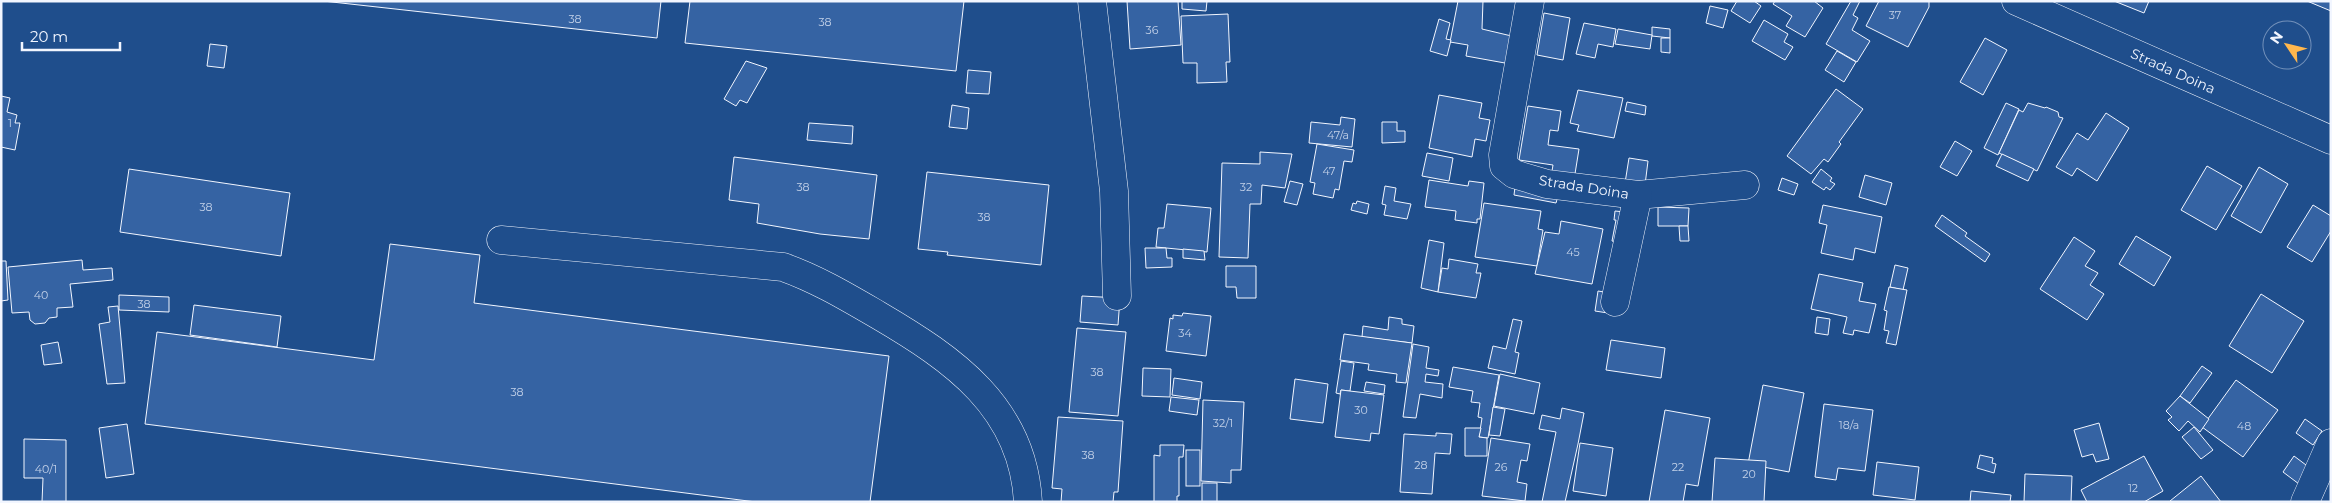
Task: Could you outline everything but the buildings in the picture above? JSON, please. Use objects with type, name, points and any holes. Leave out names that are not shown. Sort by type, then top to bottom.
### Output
[{"type":"street","points":[[1092,1],[1114,191],[1117,296]]},
{"type":"street","name":"Strada Doina","points":[[1530,1],[1503,155],[1504,166],[1514,174],[1547,184],[1638,196],[1745,185]]},
{"type":"street","name":"Strada Doina","points":[[2016,1],[2331,140]]},
{"type":"street","points":[[1615,302],[1638,196]]},
{"type":"street","points":[[501,240],[783,267],[807,275],[899,327],[967,375],[993,404],[1014,440],[1026,475],[1028,502]]},
{"type":"street","points":[[2305,502],[2331,442]]}]
